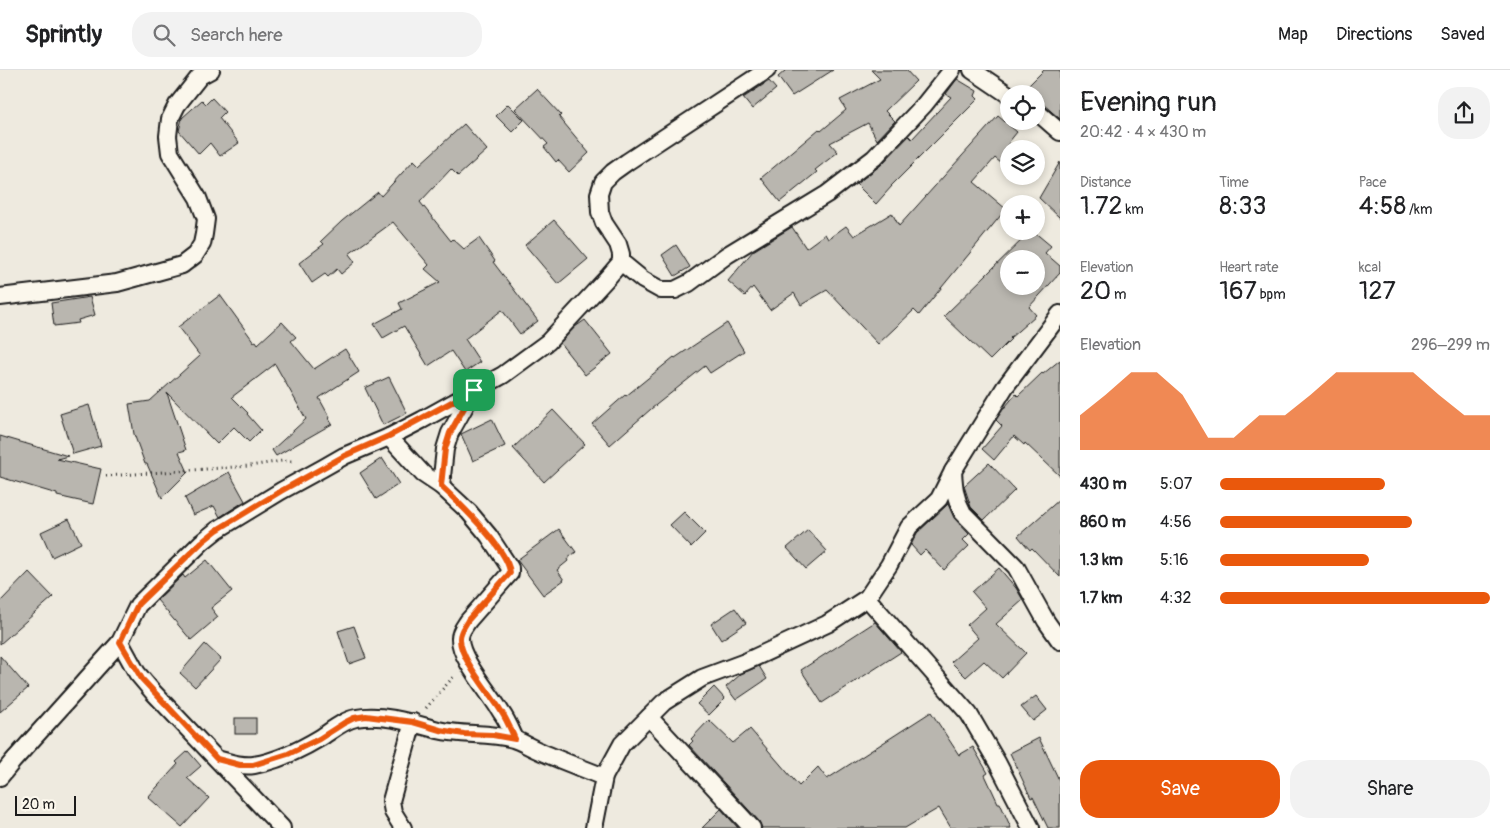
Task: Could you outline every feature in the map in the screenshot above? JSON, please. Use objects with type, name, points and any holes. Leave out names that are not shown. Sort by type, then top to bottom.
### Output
[{"type":"street","points":[[0,297],[117,283],[182,265],[195,255],[202,244],[206,219],[198,198],[170,153],[168,136],[170,119],[177,105],[200,76],[211,70]]},
{"type":"street","points":[[0,777],[19,753],[120,642],[138,604],[202,542],[225,525],[281,491],[344,456],[389,436],[503,375],[548,342],[598,289],[620,262],[621,254],[618,244],[604,223],[600,212],[598,194],[603,182],[627,162],[767,70]]},
{"type":"street","points":[[620,262],[643,280],[661,290],[675,290],[689,283],[727,255],[827,194],[874,158],[924,105],[952,70]]},
{"type":"street","points":[[972,70],[1000,90]]},
{"type":"street","points":[[1045,119],[1060,132]]},
{"type":"street","points":[[594,828],[604,777],[622,744],[664,702],[702,678],[746,662],[827,624],[867,598],[889,565],[909,527],[939,499],[953,471],[1005,387],[1060,314]]},
{"type":"street","points":[[441,486],[445,449],[450,433],[474,390]]},
{"type":"street","points":[[389,436],[423,474],[441,486],[468,512],[489,536],[510,568],[510,573],[462,629],[460,638],[468,663],[502,713],[515,739]]},
{"type":"street","points":[[953,471],[955,494],[963,513],[1016,567],[1046,621],[1060,641]]},
{"type":"street","points":[[867,598],[969,714],[997,762],[1031,828]]},
{"type":"street","points":[[120,642],[142,679],[282,828]]},
{"type":"street","points":[[217,759],[240,765],[253,765],[288,754],[319,739],[354,718],[366,716],[413,722],[440,730],[464,734],[493,735],[515,739],[533,749],[604,777]]},
{"type":"street","points":[[649,717],[752,828]]},
{"type":"street","points":[[403,828],[393,812],[391,801],[413,722]]},
{"type":"path","points":[[106,476],[250,466],[282,461],[302,462],[323,468]]},
{"type":"path","points":[[413,722],[468,663]]},
{"type":"building","points":[[786,70],[833,70],[792,96],[778,77]]},
{"type":"building","points":[[871,70],[906,70],[916,81],[885,111],[895,121],[877,140],[868,123],[830,143],[838,152],[780,202],[761,178],[819,129],[821,131],[846,110],[840,100],[880,79]]},
{"type":"building","points":[[1044,70],[1060,70],[1060,119],[1045,106],[1045,85],[1029,85]]},
{"type":"building","points":[[957,79],[977,91],[975,96],[978,99],[891,186],[876,204],[856,184],[881,165],[909,136],[912,139],[951,97],[946,94]]},
{"type":"building","points":[[769,81],[776,89],[752,109],[743,98]]},
{"type":"building","points":[[537,89],[561,115],[559,117],[589,153],[569,172],[558,160],[556,162],[544,147],[548,144],[515,109]]},
{"type":"building","points":[[212,98],[225,112],[219,118],[239,143],[220,156],[210,143],[199,154],[179,131],[182,118],[202,100],[206,104]]},
{"type":"building","points":[[508,104],[524,120],[512,132],[496,116]]},
{"type":"building","points":[[998,116],[1000,118],[1000,130],[1015,130],[1017,132],[1011,140],[1000,140],[1000,162],[995,158],[974,182],[1000,204],[1000,216],[919,315],[914,310],[878,344],[827,290],[801,305],[794,293],[770,310],[753,287],[745,296],[728,281],[753,251],[792,227],[806,248],[825,234],[828,239],[846,226],[854,236],[892,213],[899,226]]},
{"type":"building","points":[[464,124],[487,150],[458,176],[451,169],[420,202],[451,241],[453,239],[464,249],[479,238],[495,261],[493,262],[538,321],[520,334],[502,310],[465,339],[480,362],[465,372],[451,351],[428,366],[404,326],[383,338],[374,324],[402,309],[399,303],[440,282],[425,269],[429,265],[393,222],[349,254],[355,262],[341,274],[337,269],[328,277],[325,274],[312,283],[299,263],[324,244],[321,241],[342,221],[378,192],[381,196],[414,160],[419,165]]},
{"type":"building","points":[[1060,162],[1060,218],[1045,204],[1045,195],[1041,195]]},
{"type":"building","points":[[554,220],[588,259],[558,284],[525,245]]},
{"type":"building","points":[[1022,240],[1044,240],[1051,246],[1045,253],[1045,250],[1012,250]]},
{"type":"building","points":[[676,245],[690,267],[675,276],[662,255]]},
{"type":"building","points":[[1045,253],[1060,266],[1060,273],[1045,289]]},
{"type":"building","points":[[1000,261],[1000,295],[1040,295],[1029,307],[1036,315],[1010,338],[990,360],[944,316]]},
{"type":"building","points":[[220,295],[254,342],[256,341],[258,344],[282,322],[296,337],[291,341],[314,369],[345,349],[359,372],[319,398],[332,424],[276,456],[272,450],[306,419],[275,364],[232,397],[261,430],[249,442],[234,427],[217,444],[167,393],[186,450],[179,452],[188,472],[162,498],[147,464],[145,464],[134,434],[129,404],[150,401],[200,356],[178,327]]},
{"type":"building","points":[[90,297],[95,315],[78,320],[79,323],[54,326],[51,303]]},
{"type":"building","points":[[585,320],[612,354],[585,375],[560,343],[575,327]]},
{"type":"building","points":[[727,323],[744,351],[710,373],[705,366],[610,445],[592,424],[625,395],[674,357]]},
{"type":"building","points":[[1060,360],[1060,476],[1025,443],[1024,445],[1014,436],[994,460],[982,449],[1002,426],[996,420],[1016,394],[1018,396],[1042,373]]},
{"type":"building","points":[[389,377],[407,413],[383,425],[365,388]]},
{"type":"building","points":[[89,405],[101,446],[73,454],[60,414]]},
{"type":"building","points":[[553,410],[585,444],[544,482],[513,448]]},
{"type":"building","points":[[492,419],[505,446],[473,461],[461,434]]},
{"type":"building","points":[[0,436],[68,456],[57,459],[101,469],[93,504],[57,496],[57,494],[0,477]]},
{"type":"building","points":[[382,458],[399,484],[376,499],[360,473]]},
{"type":"building","points":[[989,463],[1015,490],[984,520],[971,507],[964,486]]},
{"type":"building","points":[[229,472],[245,501],[220,517],[214,506],[193,515],[185,498]]},
{"type":"building","points":[[1060,499],[1060,577],[1032,548],[1030,550],[1018,536]]},
{"type":"building","points":[[948,504],[954,518],[969,534],[963,540],[969,546],[944,570],[925,550],[920,555],[911,545],[917,533]]},
{"type":"building","points":[[684,512],[705,533],[691,547],[670,525]]},
{"type":"building","points":[[69,519],[81,543],[52,557],[41,532]]},
{"type":"building","points":[[559,529],[576,552],[557,570],[564,580],[543,595],[517,560]]},
{"type":"building","points":[[808,530],[827,551],[806,569],[787,548]]},
{"type":"building","points":[[207,560],[232,591],[211,608],[218,617],[191,640],[157,600],[183,575],[185,578]]},
{"type":"building","points":[[999,568],[1016,588],[1023,600],[996,624],[1026,653],[1002,678],[984,661],[966,677],[951,662],[978,638],[967,625],[986,608],[972,592]]},
{"type":"building","points":[[29,572],[53,597],[0,644],[0,602]]},
{"type":"building","points":[[735,608],[746,623],[721,640],[711,624]]},
{"type":"building","points":[[875,622],[901,652],[822,703],[801,670]]},
{"type":"building","points":[[354,626],[366,658],[349,664],[338,631]]},
{"type":"building","points":[[205,644],[221,659],[195,687],[180,673]]},
{"type":"building","points":[[0,656],[28,688],[0,712]]},
{"type":"building","points":[[759,666],[767,679],[736,700],[726,687],[741,674]]},
{"type":"building","points":[[714,687],[725,699],[709,715],[697,704]]},
{"type":"building","points":[[1036,696],[1047,710],[1033,721],[1021,707]]},
{"type":"building","points":[[931,712],[959,755],[973,747],[988,773],[985,775],[1011,828],[951,828],[939,808],[905,828],[762,828],[759,821],[689,745],[693,741],[691,739],[709,720],[733,743],[750,729],[799,786],[818,767],[827,779]]},
{"type":"building","points":[[235,718],[256,718],[256,734],[235,734]]},
{"type":"building","points":[[1039,738],[1060,782],[1060,828],[1048,828],[1033,797],[1031,798],[1010,753]]},
{"type":"building","points":[[188,751],[201,766],[187,778],[209,798],[182,827],[148,797],[178,764],[176,762]]},
{"type":"building","points":[[721,809],[738,828],[702,828]]},
{"type":"route","points":[[474,390],[450,433],[445,449],[441,486],[489,536],[510,568],[510,573],[468,620],[462,629],[460,638],[468,663],[502,713],[515,739],[493,735],[464,734],[440,730],[413,722],[366,716],[354,718],[319,739],[288,754],[253,765],[240,765],[217,759],[137,673],[120,642],[138,604],[172,570],[217,530],[344,456],[422,420],[474,390]]}]
